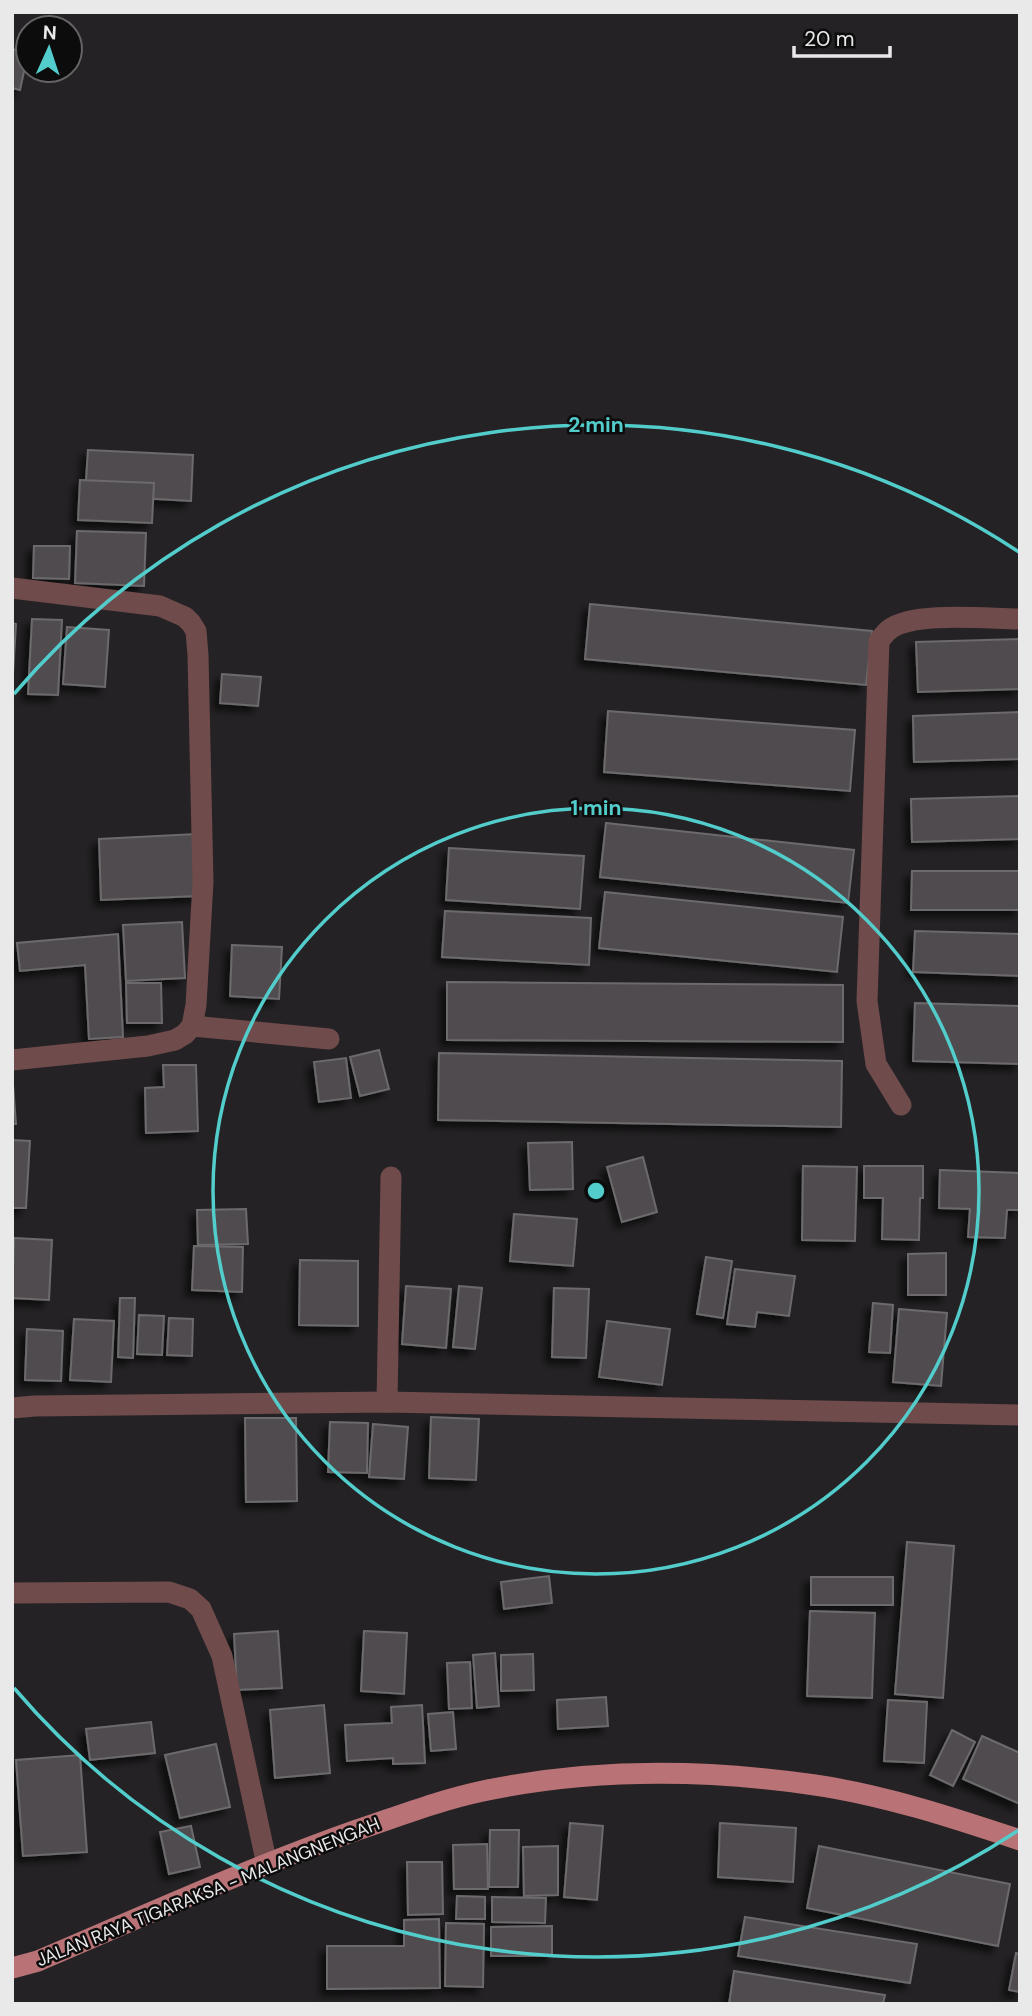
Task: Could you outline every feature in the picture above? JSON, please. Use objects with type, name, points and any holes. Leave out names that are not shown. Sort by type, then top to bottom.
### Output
[{"type":"main road","name":"JALAN RAYA TIGARAKSA - MALANGNENGAH","points":[[12,1968],[38,1961],[301,1850],[428,1805],[482,1791],[545,1780],[638,1773],[715,1774],[817,1785],[885,1800],[1020,1840]]},
{"type":"street","points":[[12,588],[160,606],[185,617],[196,631],[203,882],[196,1005],[192,1026],[185,1034],[175,1040],[148,1046],[12,1060]]},
{"type":"street","points":[[901,1105],[876,1064],[867,1001],[879,641],[891,629],[910,621],[1020,619]]},
{"type":"street","points":[[192,1026],[329,1039]]},
{"type":"street","points":[[387,1402],[391,1177]]},
{"type":"street","points":[[12,1409],[35,1406],[387,1402],[1020,1415]]},
{"type":"street","points":[[12,1593],[169,1592],[190,1599],[201,1609],[222,1656],[267,1865]]},
{"type":"building","points":[[12,49],[14,84],[21,84],[20,90],[12,88]]},
{"type":"building","points":[[88,450],[193,455],[191,501],[85,495]]},
{"type":"building","points":[[80,480],[154,483],[152,523],[78,520]]},
{"type":"building","points":[[77,531],[146,533],[144,586],[75,583]]},
{"type":"building","points":[[34,546],[70,546],[69,579],[33,578]]},
{"type":"building","points":[[590,604],[872,631],[866,685],[585,659]]},
{"type":"building","points":[[32,619],[62,620],[58,695],[28,694]]},
{"type":"building","points":[[12,623],[16,624],[12,690]]},
{"type":"building","points":[[67,627],[109,630],[105,687],[63,684]]},
{"type":"building","points":[[1020,639],[1020,689],[918,692],[916,642]]},
{"type":"building","points":[[222,674],[261,677],[258,706],[220,703]]},
{"type":"building","points":[[608,711],[855,730],[850,791],[604,772]]},
{"type":"building","points":[[1020,712],[1020,759],[914,762],[913,716]]},
{"type":"building","points":[[1020,796],[1020,839],[912,842],[911,799]]},
{"type":"building","points":[[606,823],[854,850],[848,903],[600,877]]},
{"type":"building","points":[[196,834],[199,896],[101,900],[99,839]]},
{"type":"building","points":[[449,848],[584,856],[580,909],[446,900]]},
{"type":"building","points":[[912,871],[1020,871],[1020,910],[911,910]]},
{"type":"building","points":[[605,892],[843,917],[837,972],[599,948]]},
{"type":"building","points":[[445,911],[591,918],[589,965],[442,957]]},
{"type":"building","points":[[182,922],[185,978],[126,981],[123,925]]},
{"type":"building","points":[[915,931],[1020,934],[1020,976],[913,972]]},
{"type":"building","points":[[118,934],[123,1037],[89,1039],[85,965],[20,971],[17,943]]},
{"type":"building","points":[[232,945],[282,947],[279,999],[230,996]]},
{"type":"building","points":[[447,982],[843,985],[843,1042],[447,1040]]},
{"type":"building","points":[[126,983],[161,983],[162,1023],[127,1023]]},
{"type":"building","points":[[915,1003],[1020,1006],[1020,1064],[913,1061]]},
{"type":"building","points":[[379,1050],[389,1089],[360,1096],[350,1057]]},
{"type":"building","points":[[439,1053],[842,1061],[841,1127],[438,1120]]},
{"type":"building","points":[[346,1058],[351,1098],[319,1102],[314,1062]]},
{"type":"building","points":[[163,1065],[196,1065],[198,1131],[146,1133],[145,1088],[164,1087]]},
{"type":"building","points":[[12,1071],[16,1124],[12,1124]]},
{"type":"building","points":[[12,1140],[30,1141],[26,1208],[12,1208]]},
{"type":"building","points":[[572,1142],[573,1189],[530,1190],[528,1143]]},
{"type":"building","points":[[643,1157],[657,1212],[622,1222],[607,1167]]},
{"type":"building","points":[[803,1166],[857,1167],[855,1241],[802,1240]]},
{"type":"building","points":[[864,1166],[923,1166],[919,1240],[882,1239],[883,1198],[864,1198]]},
{"type":"building","points":[[940,1170],[1020,1173],[1020,1210],[1007,1210],[1005,1238],[968,1237],[970,1209],[939,1208]]},
{"type":"building","points":[[246,1209],[248,1244],[198,1245],[197,1210]]},
{"type":"building","points":[[514,1214],[577,1219],[573,1266],[510,1261]]},
{"type":"building","points":[[14,1238],[52,1240],[49,1300],[12,1298]]},
{"type":"building","points":[[194,1246],[243,1247],[242,1292],[192,1290]]},
{"type":"building","points":[[946,1253],[946,1295],[908,1295],[908,1254]]},
{"type":"building","points":[[706,1257],[732,1261],[723,1318],[697,1314]]},
{"type":"building","points":[[300,1260],[358,1261],[358,1326],[299,1325]]},
{"type":"building","points":[[735,1269],[795,1276],[789,1316],[757,1312],[755,1327],[727,1324]]},
{"type":"building","points":[[406,1286],[451,1289],[446,1348],[402,1344]]},
{"type":"building","points":[[459,1286],[482,1288],[475,1349],[453,1347]]},
{"type":"building","points":[[554,1288],[589,1289],[586,1358],[552,1357]]},
{"type":"building","points":[[120,1298],[135,1298],[133,1358],[118,1357]]},
{"type":"building","points":[[873,1303],[893,1305],[890,1353],[869,1352]]},
{"type":"building","points":[[899,1309],[947,1313],[941,1386],[893,1382]]},
{"type":"building","points":[[139,1315],[164,1316],[162,1355],[137,1354]]},
{"type":"building","points":[[169,1318],[193,1319],[192,1356],[167,1355]]},
{"type":"building","points":[[74,1319],[114,1321],[111,1382],[70,1380]]},
{"type":"building","points":[[607,1321],[670,1329],[662,1385],[599,1377]]},
{"type":"building","points":[[27,1329],[63,1331],[61,1381],[25,1380]]},
{"type":"building","points":[[431,1417],[479,1419],[476,1480],[429,1478]]},
{"type":"building","points":[[245,1418],[296,1418],[297,1501],[246,1502]]},
{"type":"building","points":[[330,1422],[368,1423],[367,1473],[328,1472]]},
{"type":"building","points":[[373,1424],[408,1427],[404,1479],[369,1477]]},
{"type":"building","points":[[907,1542],[954,1546],[943,1698],[895,1694]]},
{"type":"building","points":[[549,1576],[552,1603],[504,1609],[501,1582]]},
{"type":"building","points":[[811,1577],[893,1577],[893,1605],[811,1605]]},
{"type":"building","points":[[810,1611],[875,1613],[872,1698],[807,1696]]},
{"type":"building","points":[[278,1631],[282,1688],[237,1690],[234,1634]]},
{"type":"building","points":[[364,1631],[407,1633],[404,1694],[361,1691]]},
{"type":"building","points":[[495,1653],[499,1706],[477,1708],[473,1655]]},
{"type":"building","points":[[533,1654],[534,1690],[501,1691],[501,1655]]},
{"type":"building","points":[[470,1662],[472,1708],[449,1709],[447,1663]]},
{"type":"building","points":[[606,1697],[608,1726],[558,1729],[557,1700]]},
{"type":"building","points":[[888,1700],[927,1702],[924,1763],[884,1761]]},
{"type":"building","points":[[324,1705],[330,1773],[275,1778],[270,1710]]},
{"type":"building","points":[[422,1705],[425,1763],[393,1764],[393,1758],[347,1761],[345,1725],[392,1723],[391,1707]]},
{"type":"building","points":[[453,1712],[456,1749],[431,1751],[428,1714]]},
{"type":"building","points":[[151,1722],[155,1753],[90,1760],[86,1729]]},
{"type":"building","points":[[952,1730],[975,1742],[953,1786],[930,1775]]},
{"type":"building","points":[[982,1736],[1020,1753],[1020,1804],[963,1779]]},
{"type":"building","points":[[216,1744],[230,1807],[180,1818],[165,1755]]},
{"type":"building","points":[[80,1755],[87,1852],[23,1856],[16,1760]]},
{"type":"building","points":[[570,1823],[603,1826],[597,1900],[564,1897]]},
{"type":"building","points":[[720,1823],[796,1828],[793,1882],[718,1877]]},
{"type":"building","points":[[191,1826],[200,1867],[169,1874],[160,1832]]},
{"type":"building","points":[[490,1830],[519,1830],[518,1887],[489,1887]]},
{"type":"building","points":[[487,1844],[488,1889],[454,1889],[453,1845]]},
{"type":"building","points":[[558,1846],[558,1895],[524,1896],[523,1847]]},
{"type":"building","points":[[819,1846],[1010,1884],[998,1946],[807,1908]]},
{"type":"building","points":[[407,1862],[442,1862],[443,1914],[408,1915]]},
{"type":"building","points":[[457,1896],[485,1897],[485,1919],[456,1919]]},
{"type":"building","points":[[492,1897],[546,1898],[545,1923],[492,1922]]},
{"type":"building","points":[[745,1917],[917,1944],[910,1983],[738,1956]]},
{"type":"building","points":[[439,1919],[440,1988],[327,1989],[327,1946],[404,1946],[404,1920]]},
{"type":"building","points":[[446,1923],[484,1924],[483,1987],[445,1986]]},
{"type":"building","points":[[552,1926],[552,1956],[491,1956],[491,1927]]},
{"type":"building","points":[[1016,1953],[1020,1954],[1020,1992],[1009,1990]]},
{"type":"building","points":[[734,1971],[885,1995],[883,2004],[729,2004]]}]
